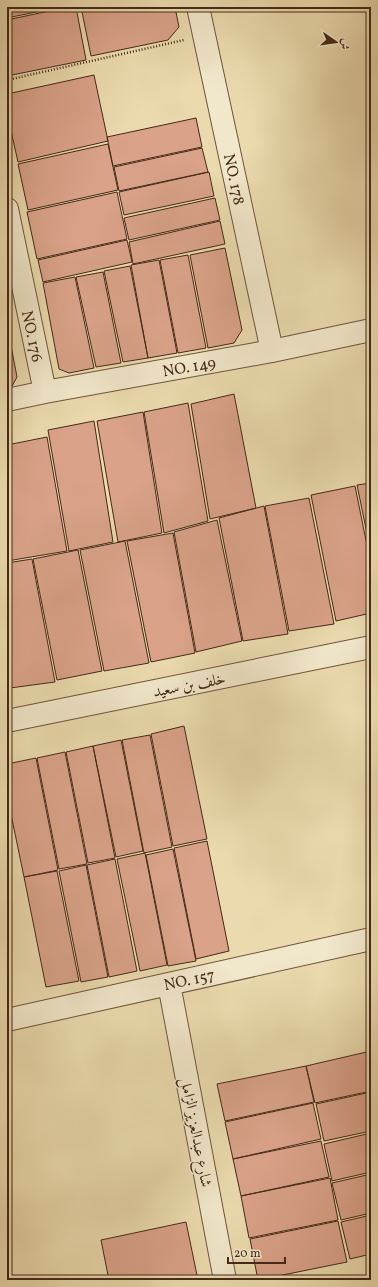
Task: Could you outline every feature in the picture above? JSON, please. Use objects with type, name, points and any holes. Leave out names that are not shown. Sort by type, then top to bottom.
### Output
[{"type":"street","name":"NO. 178","points":[[198,7],[272,351]]},
{"type":"street","name":"NO. 176","points":[[7,209],[44,392]]},
{"type":"street","name":"NO. 149","points":[[7,400],[272,351],[371,330]]},
{"type":"street","name":"خلف بن سعيد","points":[[7,721],[371,647]]},
{"type":"street","name":"NO. 157","points":[[7,1020],[371,939]]},
{"type":"street","name":"شارع عبدالعزيز الزامل","points":[[169,984],[224,1280]]},
{"type":"path","points":[[7,80],[204,36]]},
{"type":"building","points":[[7,7],[60,7],[7,18]]},
{"type":"building","points":[[68,7],[76,7],[86,60],[7,76],[7,20]]},
{"type":"building","points":[[81,7],[175,7],[179,27],[168,40],[91,56]]},
{"type":"building","points":[[94,75],[108,141],[18,162],[7,113],[7,94]]},
{"type":"building","points":[[196,118],[202,147],[113,166],[107,137]]},
{"type":"building","points":[[108,144],[118,190],[28,210],[18,164]]},
{"type":"building","points":[[202,148],[208,172],[119,191],[114,167]]},
{"type":"building","points":[[209,172],[214,196],[124,215],[119,192]]},
{"type":"building","points":[[117,192],[127,239],[37,259],[27,212]]},
{"type":"building","points":[[215,198],[220,220],[129,240],[124,218]]},
{"type":"building","points":[[220,221],[225,244],[133,264],[129,242]]},
{"type":"building","points":[[127,240],[132,262],[43,282],[38,260]]},
{"type":"building","points":[[225,248],[242,330],[234,343],[208,348],[190,255]]},
{"type":"building","points":[[188,255],[206,348],[178,353],[160,260]]},
{"type":"building","points":[[159,260],[177,353],[148,358],[131,265]]},
{"type":"building","points":[[130,266],[148,358],[123,362],[104,271]]},
{"type":"building","points":[[103,272],[121,363],[96,367],[76,277]]},
{"type":"building","points":[[75,277],[94,368],[69,373],[59,369],[43,283]]},
{"type":"building","points":[[7,330],[17,377],[11,388],[7,390]]},
{"type":"building","points":[[234,394],[256,508],[210,519],[191,404]]},
{"type":"building","points":[[188,403],[208,521],[164,533],[144,412]]},
{"type":"building","points":[[143,412],[162,533],[118,542],[97,421]]},
{"type":"building","points":[[94,421],[113,542],[69,551],[48,430]]},
{"type":"building","points":[[47,437],[67,551],[7,561],[7,445]]},
{"type":"building","points":[[371,483],[371,553],[357,485]]},
{"type":"building","points":[[355,486],[371,565],[371,613],[336,621],[311,495]]},
{"type":"building","points":[[309,498],[334,624],[289,631],[265,506]]},
{"type":"building","points":[[264,506],[288,634],[243,641],[219,518]]},
{"type":"building","points":[[217,520],[242,641],[196,652],[174,532]]},
{"type":"building","points":[[173,533],[195,653],[151,662],[127,541]]},
{"type":"building","points":[[125,541],[149,663],[104,671],[80,550]]},
{"type":"building","points":[[78,550],[102,671],[57,680],[33,559]]},
{"type":"building","points":[[32,559],[55,682],[10,688],[7,671],[7,563]]},
{"type":"building","points":[[184,726],[207,839],[173,846],[151,734]]},
{"type":"building","points":[[150,735],[172,847],[144,853],[122,740]]},
{"type":"building","points":[[121,740],[143,851],[116,857],[93,746]]},
{"type":"building","points":[[93,746],[115,858],[88,863],[66,752]]},
{"type":"building","points":[[65,752],[87,864],[59,869],[37,758]]},
{"type":"building","points":[[36,758],[58,870],[24,877],[7,795],[7,764]]},
{"type":"building","points":[[207,841],[229,951],[196,959],[174,848]]},
{"type":"building","points":[[173,849],[196,961],[168,966],[146,855]]},
{"type":"building","points":[[145,853],[167,965],[140,971],[117,859]]},
{"type":"building","points":[[115,859],[137,971],[109,977],[87,865]]},
{"type":"building","points":[[86,865],[108,977],[81,982],[59,871]]},
{"type":"building","points":[[57,871],[79,981],[46,987],[24,877]]},
{"type":"building","points":[[371,1051],[371,1091],[315,1103],[306,1066]]},
{"type":"building","points":[[306,1066],[314,1102],[225,1121],[217,1084]]},
{"type":"building","points":[[371,1092],[371,1131],[324,1141],[316,1104]]},
{"type":"building","points":[[313,1103],[321,1139],[233,1159],[225,1122]]},
{"type":"building","points":[[371,1133],[371,1172],[332,1181],[324,1144]]},
{"type":"building","points":[[321,1141],[329,1177],[241,1196],[233,1159]]},
{"type":"building","points":[[371,1174],[371,1213],[341,1220],[332,1183]]},
{"type":"building","points":[[330,1178],[338,1220],[249,1238],[241,1196]]},
{"type":"building","points":[[371,1215],[371,1254],[350,1259],[341,1222]]},
{"type":"building","points":[[338,1221],[347,1262],[258,1280],[250,1239]]},
{"type":"building","points":[[186,1222],[198,1280],[109,1280],[101,1240]]}]
